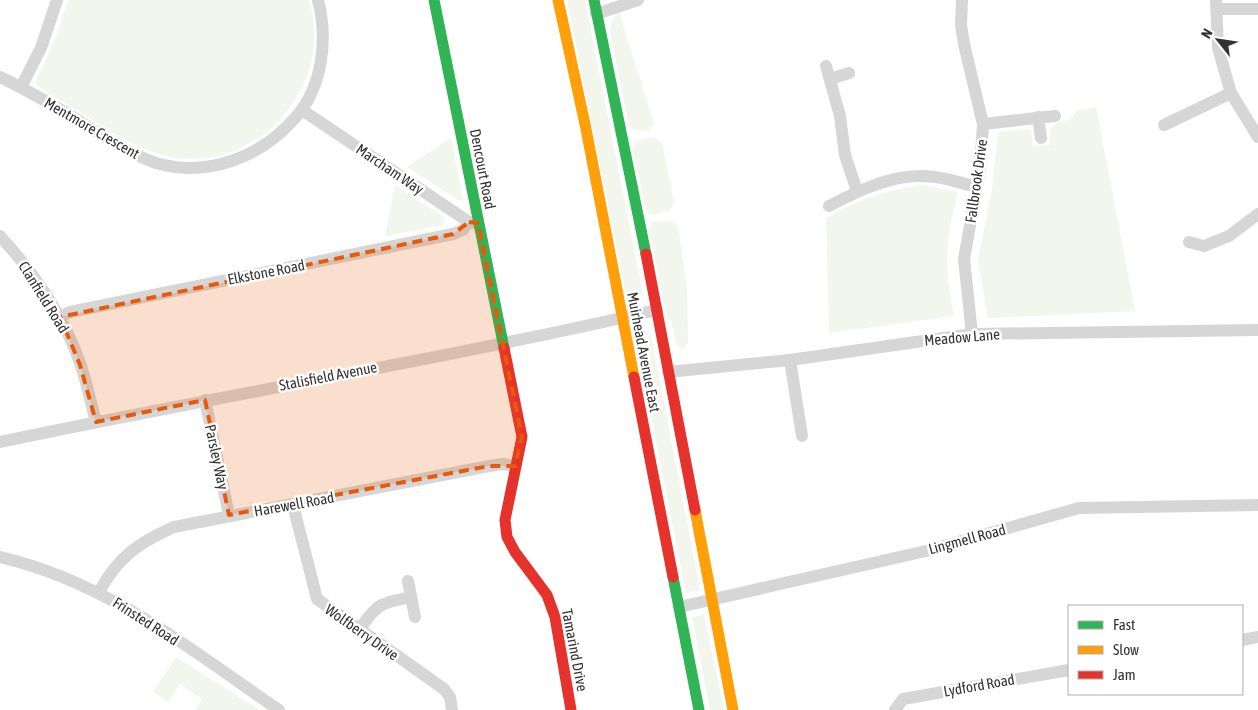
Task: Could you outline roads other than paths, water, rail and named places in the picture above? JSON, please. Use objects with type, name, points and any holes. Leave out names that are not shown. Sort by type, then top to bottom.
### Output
[{"type":"street","points":[[21,87],[41,48],[57,0]]},
{"type":"street","name":"Mentmore Crescent","points":[[0,77],[21,87],[129,151],[156,163],[202,168],[251,154],[276,138],[302,110],[317,78],[322,56],[322,16],[318,0]]},
{"type":"street","name":"Dencourt Road","points":[[434,0],[474,222],[502,343]]},
{"type":"street","name":"Muirhead Avenue East","points":[[558,0],[585,124],[621,318],[699,710]]},
{"type":"street","name":"Muirhead Avenue East","points":[[594,0],[657,310],[711,600],[734,710]]},
{"type":"street","points":[[596,14],[638,0]]},
{"type":"street","name":"Fallbrook Drive","points":[[962,0],[963,34],[983,124],[976,187],[964,259],[972,334]]},
{"type":"street","points":[[1258,9],[1216,4],[1218,48],[1231,93],[1258,136]]},
{"type":"street","points":[[826,66],[840,116],[844,155],[856,191]]},
{"type":"street","points":[[830,79],[849,73]]},
{"type":"street","points":[[1164,125],[1231,93]]},
{"type":"street","name":"Marcham Way","points":[[302,110],[474,222]]},
{"type":"street","points":[[983,124],[1055,116]]},
{"type":"street","points":[[1038,117],[1041,138]]},
{"type":"street","points":[[829,206],[856,191],[904,177],[937,178],[976,187]]},
{"type":"street","points":[[1189,242],[1204,246],[1229,236],[1258,214]]},
{"type":"street","name":"Elkstone Road","points":[[60,317],[70,312],[453,234],[474,222]]},
{"type":"street","name":"Clanfield Road","points":[[0,236],[18,256],[60,317],[80,365],[96,422]]},
{"type":"street","name":"Stalisfield Avenue","points":[[0,442],[205,400],[502,343],[657,310]]},
{"type":"street","name":"Meadow Lane","points":[[668,372],[790,360],[972,334],[1258,330]]},
{"type":"street","name":"Tamarind Drive","points":[[502,343],[522,437],[505,520],[507,537],[515,552],[546,595],[552,610],[571,710]]},
{"type":"street","points":[[790,360],[802,436]]},
{"type":"street","name":"Parsley Way","points":[[205,400],[229,515]]},
{"type":"street","name":"Harewell Road","points":[[99,592],[108,576],[123,557],[145,540],[174,527],[489,466],[503,464],[515,466]]},
{"type":"street","name":"Wolfberry Drive","points":[[294,505],[317,599],[444,689],[450,697],[452,710]]},
{"type":"street","name":"Lingmell Road","points":[[679,607],[926,551],[1079,508],[1258,505]]},
{"type":"street","name":"Frinsted Road","points":[[0,557],[34,565],[99,592],[137,613],[279,710]]},
{"type":"street","points":[[408,581],[415,617]]},
{"type":"street","points":[[359,630],[374,607],[410,597]]},
{"type":"street","points":[[1243,640],[1258,637]]},
{"type":"street","name":"Lydford Road","points":[[895,710],[903,699],[1068,670]]}]
